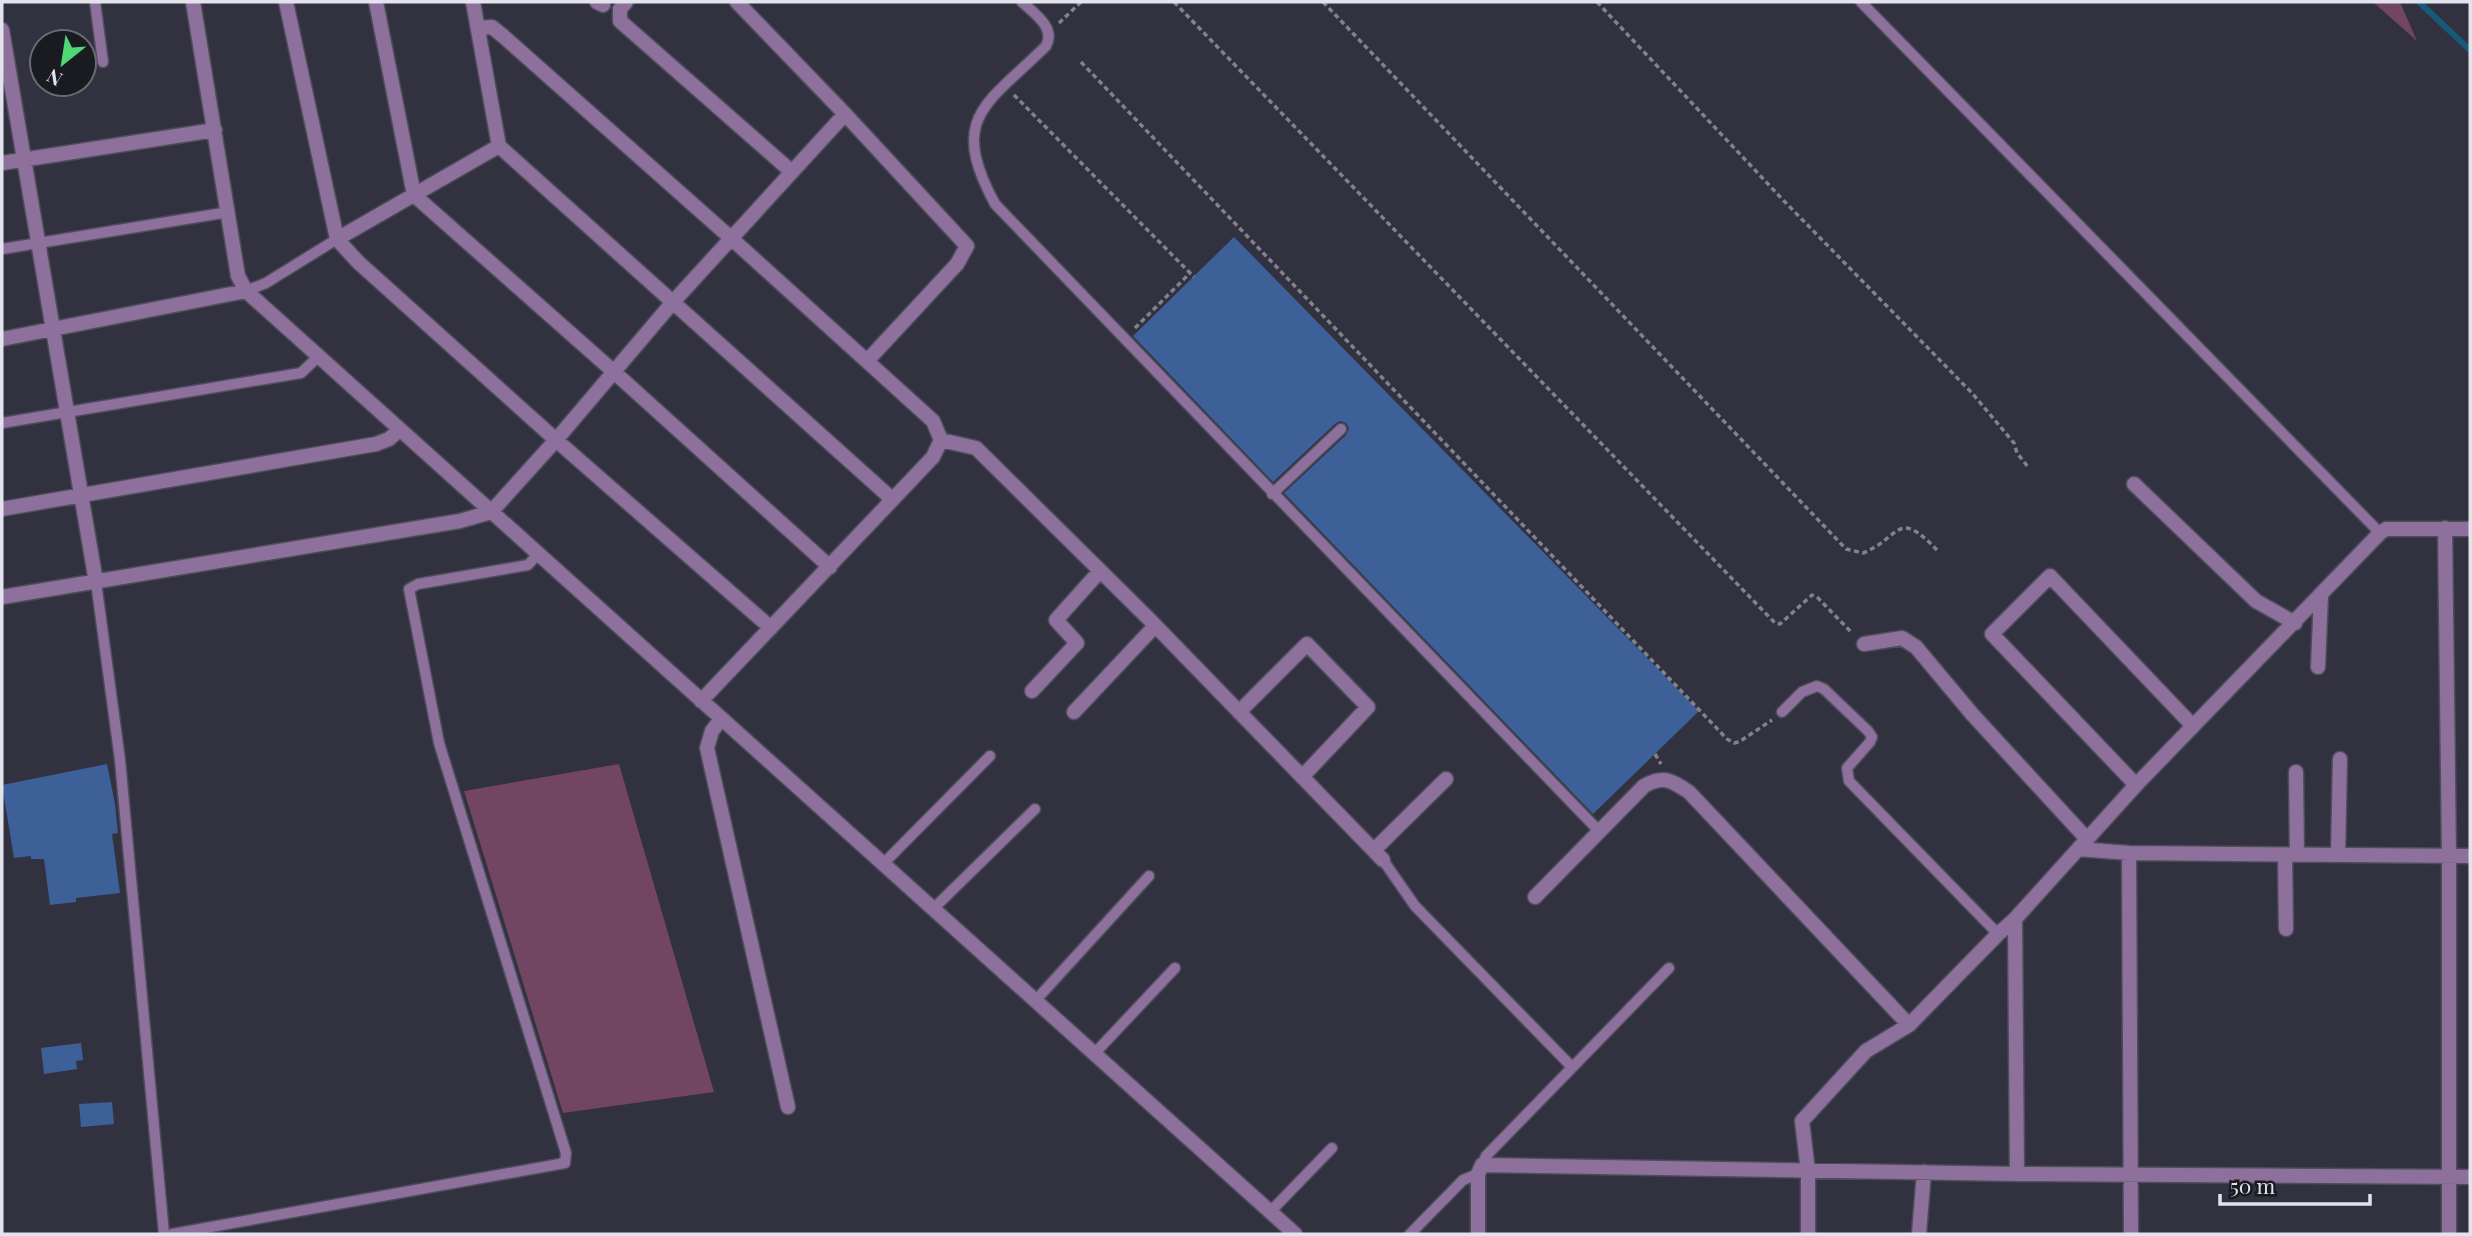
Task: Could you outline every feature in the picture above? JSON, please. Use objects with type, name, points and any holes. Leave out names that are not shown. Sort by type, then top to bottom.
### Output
[{"type":"street","points":[[193,2],[238,276],[246,291],[1294,1234]]},
{"type":"street","points":[[286,2],[337,239],[358,262],[556,440],[771,628]]},
{"type":"street","points":[[376,2],[414,195],[830,567]]},
{"type":"street","points":[[473,2],[499,146],[892,499]]},
{"type":"street","points":[[626,2],[620,9],[620,21],[792,172]]},
{"type":"street","points":[[737,2],[967,246],[957,264],[867,361]]},
{"type":"street","points":[[478,28],[492,27],[503,36],[732,239],[933,421],[941,440],[933,457],[701,701]]},
{"type":"street","points":[[2,30],[5,75],[25,159],[96,582]]},
{"type":"street","points":[[2,597],[460,521],[491,512],[673,302],[845,114]]},
{"type":"street","points":[[2,163],[215,130]]},
{"type":"street","points":[[337,239],[499,146]]},
{"type":"street","points":[[2,339],[246,291]]},
{"type":"street","points":[[2,509],[376,444],[389,439],[399,430]]},
{"type":"street","points":[[941,440],[976,448],[1155,626],[1378,855],[1446,779]]},
{"type":"street","points":[[2134,484],[2256,601],[2295,623]]},
{"type":"street","points":[[2445,528],[2449,857],[2449,1234]]},
{"type":"street","points":[[1808,1234],[1808,1171],[1802,1121],[1866,1051],[1909,1025],[2015,919],[2136,785],[2380,533],[2386,529],[2470,529]]},
{"type":"street","points":[[1032,691],[1077,643],[1056,621],[1100,571]]},
{"type":"street","points":[[2136,785],[1992,634],[2050,576],[2193,726]]},
{"type":"street","points":[[2318,667],[2321,595]]},
{"type":"street","points":[[1074,712],[1155,626]]},
{"type":"street","points":[[1864,644],[1902,638],[1916,647],[2083,844],[2129,853],[2470,856]]},
{"type":"street","points":[[1239,712],[1307,644],[1368,707],[1302,777]]},
{"type":"street","points":[[721,719],[712,731],[707,748],[789,1107]]},
{"type":"street","points":[[2338,855],[2340,759]]},
{"type":"street","points":[[2286,929],[2296,772]]},
{"type":"street","points":[[1535,897],[1644,786],[1655,779],[1673,780],[1689,792],[1909,1025]]},
{"type":"street","points":[[2129,853],[2131,1234]]},
{"type":"street","points":[[2015,919],[2017,1174]]},
{"type":"street","points":[[1478,1234],[1480,1170],[2470,1177]]},
{"type":"street","points":[[1919,1234],[1924,1172]]},
{"type":"lane","points":[[95,2],[103,62]]},
{"type":"lane","points":[[1022,2],[1050,32],[1050,39],[983,107],[975,122],[973,149],[985,186],[1002,215],[1598,830]]},
{"type":"lane","points":[[1861,2],[2380,533]]},
{"type":"lane","points":[[2,250],[229,212]]},
{"type":"lane","points":[[246,291],[265,283],[337,239]]},
{"type":"lane","points":[[2,423],[301,373],[318,357]]},
{"type":"lane","points":[[1272,494],[1341,429]]},
{"type":"lane","points":[[172,1234],[565,1163],[566,1153],[439,743],[409,589],[418,584],[528,565],[538,554]]},
{"type":"lane","points":[[96,582],[120,760],[164,1234]]},
{"type":"lane","points":[[1782,712],[1801,692],[1817,686],[1824,689],[1868,731],[1870,742],[1847,768],[1849,781],[1998,934]]},
{"type":"lane","points":[[883,864],[990,756]]},
{"type":"lane","points":[[933,909],[1035,809]]},
{"type":"lane","points":[[1378,855],[1415,906],[1571,1066]]},
{"type":"lane","points":[[1035,1001],[1149,876]]},
{"type":"lane","points":[[1094,1054],[1175,968]]},
{"type":"lane","points":[[1410,1234],[1464,1180],[1480,1170],[1486,1156],[1669,968]]},
{"type":"lane","points":[[1270,1212],[1332,1148]]},
{"type":"path","points":[[1050,32],[1081,2]]},
{"type":"path","points":[[1174,2],[1775,623],[1780,624],[1812,595],[1864,644]]},
{"type":"path","points":[[1323,2],[1846,548],[1863,553],[1901,527],[1918,532],[1937,550]]},
{"type":"path","points":[[1597,2],[1784,201],[1999,422],[2028,467]]},
{"type":"path","points":[[1081,62],[1727,739],[1740,743],[1782,712]]},
{"type":"path","points":[[1006,86],[1194,277]]},
{"type":"path","points":[[1123,339],[1190,273]]},
{"type":"shaded area","points":[[2373,2],[2400,2],[2417,41]]},
{"type":"shaded area","points":[[619,764],[714,1092],[563,1113],[464,791]]},
{"type":"building","points":[[1234,237],[1699,711],[1593,814],[1284,493],[1346,435],[1349,428],[1346,423],[1336,423],[1273,482],[1133,336]]},
{"type":"building","points":[[107,764],[118,833],[112,834],[120,893],[76,898],[76,902],[50,905],[44,859],[31,859],[31,856],[14,858],[2,785]]},
{"type":"building","points":[[81,1043],[83,1060],[76,1061],[77,1069],[44,1074],[41,1048]]},
{"type":"building","points":[[112,1102],[114,1124],[81,1127],[79,1104]]},
{"type":"waterway","points":[[2419,2],[2470,50]]}]
